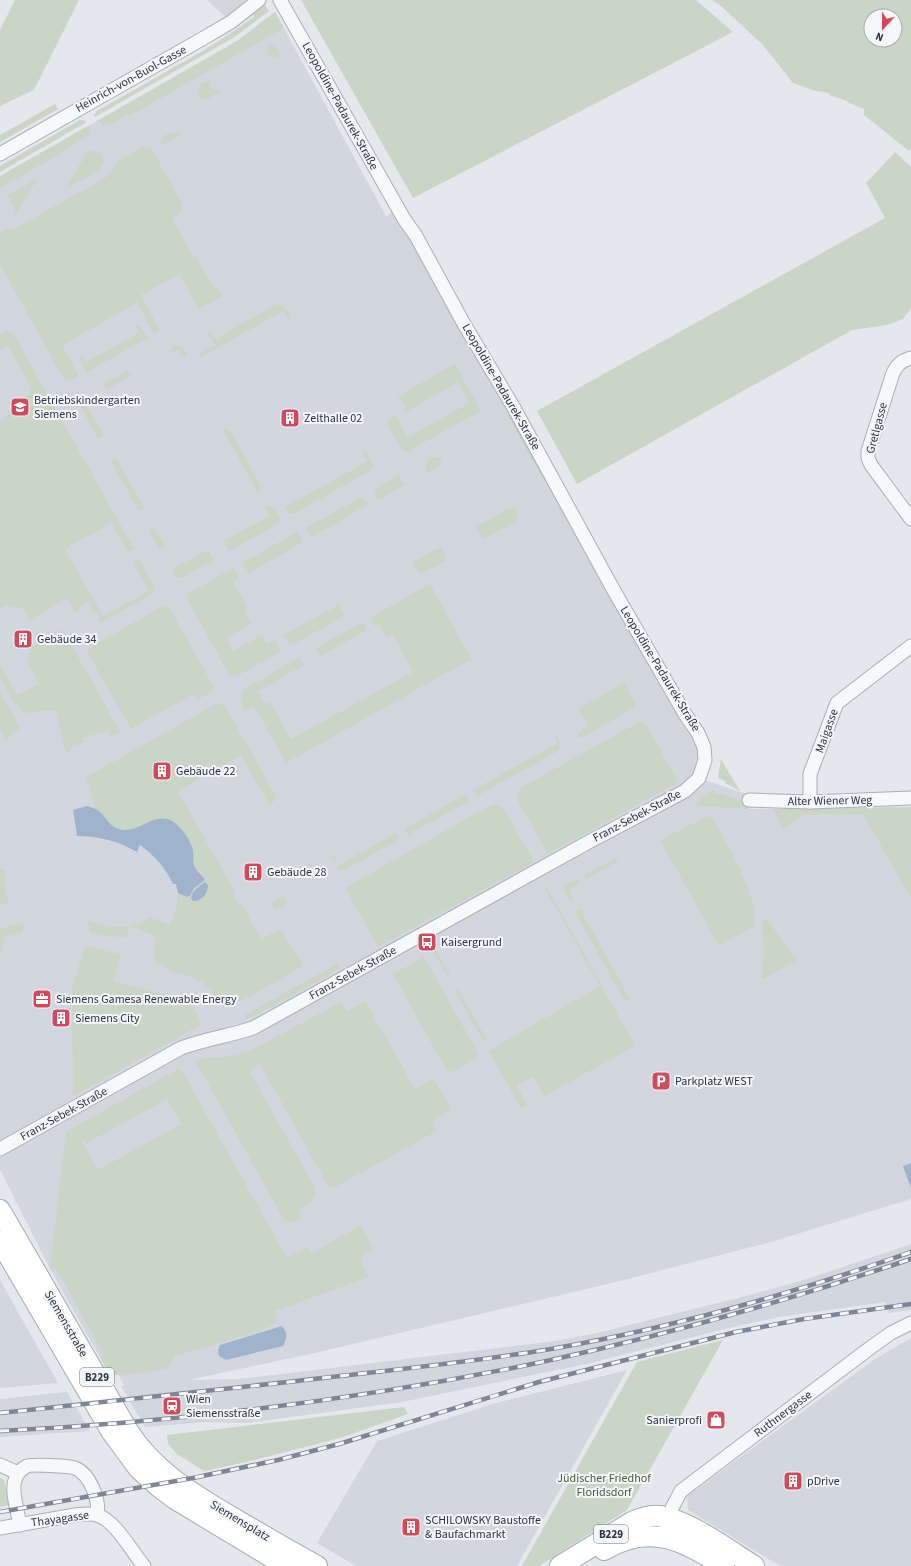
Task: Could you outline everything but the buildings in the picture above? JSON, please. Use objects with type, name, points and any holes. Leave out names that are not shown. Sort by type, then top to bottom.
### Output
[{"type":"main road","name":"Siemensstraße","points":[[0,1210],[128,1431],[162,1480]]},
{"type":"main road","name":"Siemensstraße","points":[[0,1242],[110,1431],[139,1469],[162,1480]]},
{"type":"main road","name":"Siemensplatz","points":[[162,1480],[212,1523],[286,1566]]},
{"type":"main road","name":"Siemensplatz","points":[[162,1480],[211,1504],[317,1566]]},
{"type":"main road","name":"B229","points":[[560,1566],[639,1518],[653,1516],[668,1518],[693,1529],[754,1566]]},
{"type":"main road","name":"B229","points":[[579,1566],[622,1541],[639,1537],[662,1537],[687,1544],[724,1566]]},
{"type":"street","name":"Heinrich-von-Buol-Gasse","points":[[0,154],[202,40],[231,22],[259,0]]},
{"type":"street","name":"Leopoldine-Padaurek-Straße","points":[[280,0],[404,220],[416,236],[464,324],[514,408],[621,603],[685,714],[698,733],[704,747],[705,760],[699,778]]},
{"type":"street","name":"Gretlgasse","points":[[911,358],[904,360],[897,365],[893,373],[868,451],[868,458],[871,465],[911,519]]},
{"type":"street","name":"Maigasse","points":[[810,802],[810,774],[837,703],[911,646]]},
{"type":"street","name":"Franz-Sebek-Straße","points":[[0,1150],[181,1048],[198,1041],[231,1036],[253,1028],[585,844],[684,791],[699,778]]},
{"type":"street","name":"Alter Wiener Weg","points":[[749,800],[810,802],[911,798]]},
{"type":"street","name":"Ruthnergasse","points":[[662,1537],[668,1518],[681,1491],[870,1348],[891,1333],[911,1323]]},
{"type":"street","points":[[0,1465],[18,1473]]},
{"type":"street","points":[[20,1525],[14,1488],[15,1480],[18,1473],[28,1465],[70,1467],[81,1472],[93,1488],[98,1499],[97,1515]]},
{"type":"street","name":"Thayagasse","points":[[0,1528],[75,1515],[97,1515],[107,1520],[115,1528],[144,1566]]},
{"type":"shaded area","points":[[207,0],[259,0],[231,22]]},
{"type":"shaded area","points":[[275,12],[386,216],[398,209],[698,733],[699,778],[749,795],[749,809],[860,808],[911,899],[911,1199],[771,1242],[616,1282],[319,1352],[188,1380],[239,1379],[555,1341],[597,1333],[746,1296],[804,1280],[911,1244],[911,1310],[888,1313],[886,1302],[779,1317],[586,1364],[402,1402],[246,1423],[206,1422],[145,1427],[121,1386],[124,1385],[118,1374],[110,1375],[50,1269],[0,1169],[0,176],[237,41]]},
{"type":"shaded area","points":[[0,1280],[58,1383],[0,1388]]},
{"type":"shaded area","points":[[911,1338],[911,1566],[780,1566],[688,1510],[687,1496],[875,1359]]},
{"type":"shaded area","points":[[627,1370],[517,1566],[356,1566],[317,1543],[377,1441],[496,1403]]},
{"type":"shaded area","points":[[67,1392],[90,1431],[0,1437],[0,1399]]},
{"type":"green space","points":[[15,0],[79,0],[34,90],[0,106],[0,30]]},
{"type":"green space","points":[[301,0],[696,0],[733,32],[413,198]]},
{"type":"green space","points":[[712,0],[911,0],[911,149],[909,151],[864,115],[864,109],[829,95],[829,93],[816,91],[793,83],[763,45],[721,6]]},
{"type":"green space","points":[[265,5],[269,11],[233,38],[95,117],[94,115],[97,111],[206,49],[231,33],[254,17],[253,14]]},
{"type":"green space","points":[[275,12],[284,28],[138,111],[103,125],[98,121],[237,41]]},
{"type":"green space","points":[[271,45],[278,49],[280,54],[278,58],[267,55],[269,46]]},
{"type":"green space","points":[[211,79],[208,86],[221,92],[207,99],[197,97],[201,84]]},
{"type":"green space","points":[[55,104],[58,109],[0,142],[0,135]]},
{"type":"green space","points":[[80,120],[87,122],[0,172],[0,166]]},
{"type":"green space","points":[[88,126],[90,130],[87,137],[0,188],[0,176]]},
{"type":"green space","points":[[179,132],[181,135],[162,146],[160,141],[164,135]]},
{"type":"green space","points":[[143,146],[151,148],[182,204],[181,212],[172,218],[194,258],[196,257],[214,289],[217,288],[222,296],[199,309],[179,274],[141,295],[160,330],[154,334],[137,303],[62,345],[79,376],[67,380],[62,376],[0,264],[0,233],[6,230],[14,229],[105,178],[111,173],[118,161]]},
{"type":"green space","points":[[90,151],[94,151],[102,155],[104,162],[101,167],[93,174],[66,188],[86,154]]},
{"type":"green space","points":[[895,152],[911,167],[911,308],[903,319],[887,325],[852,330],[577,484],[537,411],[885,218],[866,183]]},
{"type":"green space","points":[[38,178],[15,215],[13,204],[6,196]]},
{"type":"green space","points":[[277,304],[285,307],[290,314],[288,319],[283,311],[201,357],[199,354],[215,345],[208,333],[210,331],[215,339]]},
{"type":"green space","points":[[135,325],[140,326],[147,338],[87,372],[80,360],[82,355],[86,362],[139,333]]},
{"type":"green space","points":[[6,331],[13,333],[134,549],[128,552],[111,523],[65,549],[103,616],[149,591],[133,562],[139,558],[154,587],[154,592],[152,594],[100,623],[98,620],[101,618],[96,610],[93,611],[88,602],[79,607],[80,610],[75,613],[68,598],[30,620],[24,609],[8,605],[0,609],[0,421],[3,420],[32,391],[8,346],[0,350],[0,335]]},
{"type":"green space","points":[[173,345],[182,347],[187,355],[183,357],[178,350],[170,354]]},
{"type":"green space","points":[[455,364],[481,411],[408,451],[403,451],[388,426],[387,423],[390,418],[395,415],[408,437],[469,403],[458,382],[406,412],[406,408],[398,396]]},
{"type":"green space","points":[[127,371],[131,376],[106,390],[103,384]]},
{"type":"green space","points":[[87,396],[89,399],[85,402],[104,436],[98,438],[81,408],[82,401]]},
{"type":"green space","points":[[509,414],[514,420],[545,478],[543,479],[507,416]]},
{"type":"green space","points":[[223,430],[230,430],[260,485],[260,490],[257,491]]},
{"type":"green space","points":[[365,451],[373,465],[370,471],[293,514],[288,513],[285,507],[368,461],[362,452]]},
{"type":"green space","points":[[433,457],[442,460],[440,461],[442,464],[427,473],[426,464]]},
{"type":"green space","points":[[116,458],[144,508],[139,511],[111,461]]},
{"type":"green space","points":[[399,475],[404,485],[378,500],[375,495],[375,489]]},
{"type":"green space","points":[[361,497],[364,498],[369,504],[312,537],[306,528]]},
{"type":"green space","points":[[268,505],[273,507],[277,512],[280,523],[229,551],[224,541],[270,516],[265,507]]},
{"type":"green space","points":[[514,507],[518,516],[516,521],[484,539],[476,527]]},
{"type":"green space","points":[[154,527],[165,545],[159,548],[149,530]]},
{"type":"green space","points":[[297,532],[303,542],[249,573],[244,566],[244,562],[262,554],[262,552]]},
{"type":"green space","points":[[441,547],[446,560],[421,574],[417,571],[412,562]]},
{"type":"green space","points":[[208,550],[213,560],[182,578],[175,577],[172,569]]},
{"type":"green space","points":[[233,568],[240,578],[233,582],[248,609],[244,612],[251,624],[226,638],[233,651],[262,635],[267,644],[275,640],[281,651],[261,663],[259,662],[255,666],[235,677],[230,676],[187,599],[189,593]]},
{"type":"green space","points":[[430,584],[471,659],[286,763],[254,706],[245,711],[240,699],[243,690],[300,657],[304,665],[258,691],[265,704],[270,702],[291,739],[413,672],[393,634],[387,637],[379,624],[374,626],[370,618]]},
{"type":"green space","points":[[165,605],[169,607],[214,687],[213,691],[197,700],[193,694],[131,729],[87,652],[89,648]]},
{"type":"green space","points":[[338,605],[343,613],[343,617],[290,646],[283,635]]},
{"type":"green space","points":[[363,622],[367,630],[320,656],[316,648]]},
{"type":"green space","points":[[63,630],[121,733],[110,736],[108,731],[82,738],[83,743],[72,746],[69,752],[66,752],[55,710],[24,713],[12,700],[0,678],[0,665],[17,695],[39,683],[27,662],[31,647]]},
{"type":"green space","points":[[624,683],[635,703],[634,708],[581,738],[578,736],[578,733],[589,726],[578,709]]},
{"type":"green space","points":[[0,692],[20,728],[6,739],[0,731]]},
{"type":"green space","points":[[218,703],[225,706],[276,796],[275,799],[269,804],[241,755],[178,791],[235,892],[234,895],[238,904],[242,905],[261,939],[281,929],[303,966],[231,1007],[227,1007],[202,982],[163,967],[156,961],[153,954],[156,936],[130,926],[142,922],[149,917],[170,925],[177,904],[178,893],[187,897],[190,896],[194,888],[204,881],[204,878],[195,868],[193,850],[130,829],[126,830],[113,827],[95,808],[86,777]]},
{"type":"green space","points":[[639,722],[642,722],[647,726],[678,782],[548,854],[518,801],[517,795],[519,790]]},
{"type":"green space","points":[[557,735],[561,746],[558,751],[477,796],[473,790],[558,743],[555,737]]},
{"type":"green space","points":[[721,759],[740,791],[725,783],[726,781],[718,778]]},
{"type":"green space","points":[[712,790],[715,791],[715,793],[720,793],[749,804],[749,809],[694,805]]},
{"type":"green space","points":[[466,794],[469,801],[408,835],[404,829]]},
{"type":"green space","points":[[494,804],[503,807],[534,862],[378,947],[345,888]]},
{"type":"green space","points":[[911,807],[911,899],[863,814],[801,815],[801,818],[783,828],[773,809]]},
{"type":"green space","points":[[708,816],[713,818],[741,872],[753,903],[755,916],[754,926],[721,945],[718,944],[660,840]]},
{"type":"green space","points":[[396,833],[399,839],[345,870],[339,869],[337,866]]},
{"type":"green space","points":[[334,856],[336,859],[334,861],[337,866],[331,857]]},
{"type":"green space","points":[[616,858],[618,861],[586,879],[584,875]]},
{"type":"green space","points":[[5,869],[5,888],[9,903],[0,905],[0,870]]},
{"type":"green space","points":[[577,879],[579,883],[569,890],[574,900],[568,899],[564,889],[565,885]]},
{"type":"green space","points":[[547,887],[635,1046],[544,1096],[533,1077],[517,1085],[527,1105],[521,1108],[489,1052],[490,1050],[600,986],[545,889]]},
{"type":"green space","points":[[284,896],[287,903],[274,910],[271,903]]},
{"type":"green space","points":[[580,909],[630,999],[625,1002],[575,912]]},
{"type":"green space","points":[[766,918],[797,960],[761,980],[764,952],[762,921]]},
{"type":"green space","points":[[88,921],[112,927],[130,926],[126,937],[103,935],[90,932]]},
{"type":"green space","points":[[24,923],[22,932],[5,936],[0,955],[0,929]]},
{"type":"green space","points":[[85,946],[121,955],[113,981],[183,1000],[192,1007],[202,1024],[73,1096],[72,989]]},
{"type":"green space","points":[[436,950],[450,975],[448,976],[433,952]]},
{"type":"green space","points":[[424,957],[478,1053],[478,1057],[476,1059],[452,1072],[447,1071],[393,974]]},
{"type":"green space","points":[[337,964],[339,968],[327,976],[252,1017],[245,1019],[245,1015]]},
{"type":"green space","points":[[458,989],[488,1042],[483,1040],[455,992]]},
{"type":"green space","points":[[365,1001],[415,1089],[434,1079],[450,1107],[449,1111],[432,1122],[437,1131],[337,1186],[331,1187],[326,1182],[260,1064],[250,1072],[315,1188],[312,1199],[308,1204],[298,1210],[302,1217],[293,1222],[286,1221],[284,1220],[195,1060],[232,1056],[250,1051],[341,1002],[347,1012]]},
{"type":"green space","points":[[179,1069],[182,1071],[287,1258],[307,1247],[312,1253],[361,1225],[373,1249],[364,1255],[361,1261],[369,1277],[275,1311],[278,1322],[266,1329],[175,1356],[168,1368],[139,1373],[110,1375],[101,1358],[104,1355],[59,1274],[56,1270],[50,1269],[66,1132]],"holes":[[[167,1099],[181,1124],[98,1170],[82,1142],[85,1140],[87,1143],[89,1142]]]},
{"type":"green space","name":"Jüdischer Friedhof Floridsdorf","points":[[723,1340],[627,1510],[539,1566],[522,1566],[637,1362]]},
{"type":"green space","points":[[404,1407],[408,1414],[346,1436],[246,1462],[204,1471],[177,1454],[168,1444],[167,1435]]},
{"type":"green space","points":[[0,1478],[4,1480],[9,1505],[0,1507]]},
{"type":"water","points":[[87,806],[98,810],[116,828],[125,830],[132,829],[153,820],[167,819],[174,822],[187,836],[193,851],[194,865],[204,878],[204,881],[194,888],[190,896],[187,897],[178,893],[176,884],[173,884],[163,867],[140,845],[137,852],[108,840],[77,836],[73,810]]},
{"type":"water","points":[[205,882],[208,885],[206,894],[199,900],[193,901],[191,898],[192,894]]},
{"type":"water","points":[[911,1163],[911,1188],[903,1166]]},
{"type":"water","points":[[282,1326],[286,1336],[283,1346],[226,1360],[219,1356],[218,1350],[220,1345]]},
{"type":"railway","points":[[0,1413],[424,1366],[551,1349],[642,1331],[733,1308],[823,1282],[911,1252]]},
{"type":"railway","points":[[0,1431],[136,1422],[272,1407],[340,1398],[475,1375],[589,1352],[728,1316],[820,1289],[911,1259]]},
{"type":"railway","points":[[0,1512],[193,1478],[278,1460],[339,1444],[539,1382],[736,1332],[804,1319],[911,1304]]},
{"type":"place","name":"Betriebskindergarten Siemens","points":[[20,407]]},
{"type":"place","name":"Zelthalle 02","points":[[290,418]]},
{"type":"place","name":"Gebäude 34","points":[[23,639]]},
{"type":"place","name":"Gebäude 22","points":[[162,771]]},
{"type":"place","name":"Gebäude 28","points":[[253,872]]},
{"type":"place","name":"Kaisergrund","points":[[427,942]]},
{"type":"place","name":"Siemens Gamesa Renewable Energy","points":[[42,999]]},
{"type":"place","name":"Siemens City","points":[[61,1018]]},
{"type":"place","name":"Parkplatz WEST","points":[[661,1081]]},
{"type":"place","name":"Wien Siemensstraße","points":[[172,1406]]},
{"type":"place","name":"Sanierprofi","points":[[716,1420]]},
{"type":"place","name":"pDrive","points":[[793,1481]]},
{"type":"place","name":"SCHILOWSKY Baustoffe & Baufachmarkt","points":[[411,1527]]}]
